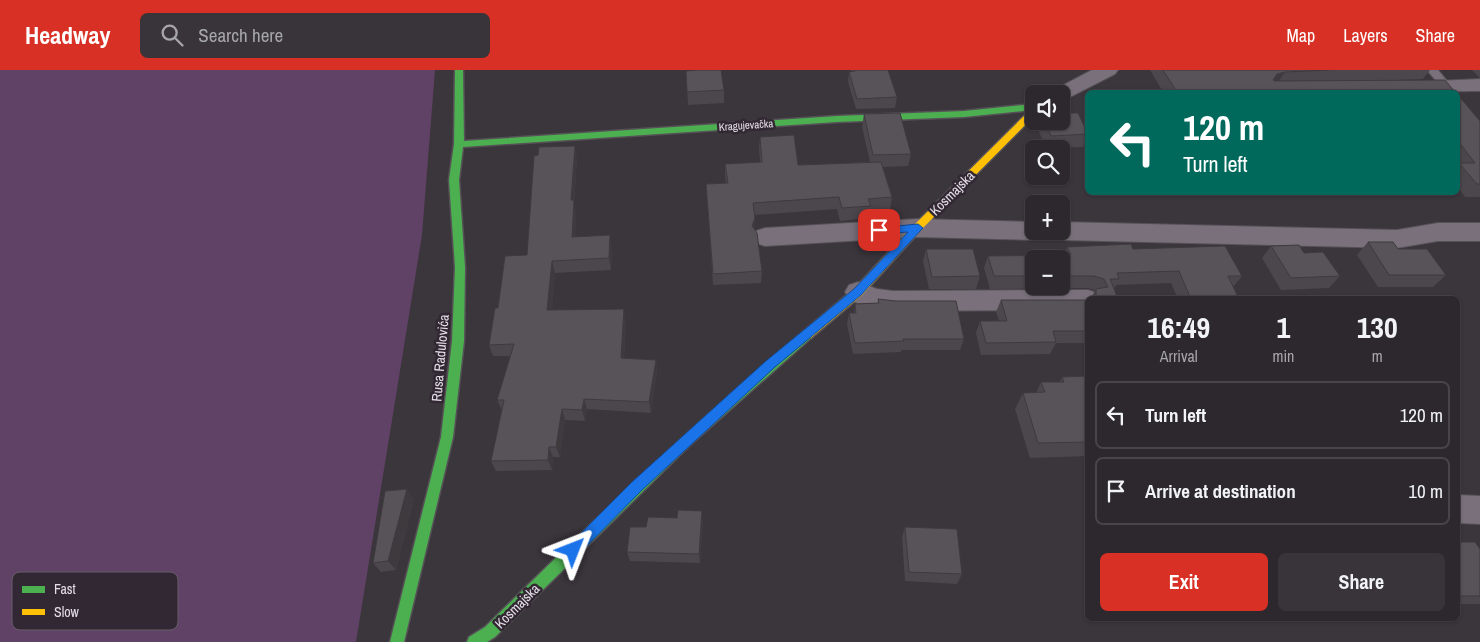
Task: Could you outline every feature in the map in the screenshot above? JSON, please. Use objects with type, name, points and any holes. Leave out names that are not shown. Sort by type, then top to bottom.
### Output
[{"type":"street","name":"Rusa Radulovića","points":[[397,642],[447,437],[458,341],[460,267],[454,180],[459,144],[459,70]]},
{"type":"street","points":[[1070,89],[1108,70]]},
{"type":"street","points":[[1390,89],[1480,86]]},
{"type":"street","points":[[1070,102],[1085,99]]},
{"type":"street","name":"Kragujevačka","points":[[459,144],[837,119],[964,114],[1025,108]]},
{"type":"street","name":"Kosmajska","points":[[487,639],[637,486],[770,364],[858,292],[918,228],[1025,120]]},
{"type":"street","points":[[765,237],[918,228],[1025,230]]},
{"type":"street","points":[[1070,231],[1397,239],[1438,232],[1480,232]]},
{"type":"street","points":[[858,292],[874,299],[893,301],[1085,300]]},
{"type":"street","points":[[1460,509],[1480,510]]},
{"type":"lane","points":[[1432,70],[1447,87]]},
{"type":"shaded area","points":[[0,70],[435,70],[422,235],[356,642],[0,642]]},
{"type":"building","points":[[721,70],[724,90],[687,92],[686,71]]},
{"type":"building","points":[[855,70],[888,70],[897,97],[857,99],[849,72]]},
{"type":"building","points":[[1163,70],[1329,70],[1285,72],[1277,74],[1273,80],[1445,80],[1453,90],[1176,90]]},
{"type":"building","points":[[1460,97],[1480,121],[1480,184],[1477,184],[1460,164],[1475,163],[1460,144]]},
{"type":"building","points":[[900,113],[911,154],[873,155],[864,114]]},
{"type":"building","points":[[1070,113],[1078,113],[1085,128],[1085,134],[1051,136],[1049,130],[1070,130]]},
{"type":"building","points":[[794,135],[798,165],[881,162],[892,197],[868,199],[871,206],[842,208],[839,197],[753,203],[755,218],[752,226],[757,233],[762,271],[713,274],[706,184],[728,183],[725,164],[762,162],[760,137]]},
{"type":"building","points":[[575,146],[571,200],[574,200],[572,237],[610,235],[609,258],[552,261],[547,310],[624,309],[621,358],[656,360],[649,402],[584,399],[582,410],[562,409],[556,447],[549,447],[548,460],[491,461],[504,400],[497,400],[514,344],[489,345],[495,308],[498,308],[505,256],[527,255],[534,156],[538,155],[539,147]]},
{"type":"building","points":[[1368,242],[1393,242],[1398,249],[1427,249],[1446,275],[1389,275]]},
{"type":"building","points":[[1131,244],[1133,249],[1225,246],[1242,276],[1228,276],[1238,296],[1190,296],[1179,271],[1117,273],[1119,279],[1110,279],[1117,296],[1096,296],[1096,289],[1108,287],[1104,279],[1094,276],[1070,276],[1071,255],[1067,247]]},
{"type":"building","points":[[1299,245],[1304,253],[1323,252],[1340,276],[1291,278],[1271,246]]},
{"type":"building","points":[[926,249],[973,249],[980,276],[932,277]]},
{"type":"building","points":[[988,256],[1025,256],[1025,276],[994,276]]},
{"type":"building","points":[[878,299],[896,301],[956,301],[964,339],[903,339],[904,341],[855,343],[849,313],[856,313],[855,304],[879,303]]},
{"type":"building","points":[[1001,300],[1085,300],[1085,331],[1053,331],[1056,342],[986,343],[980,321],[1007,321]]},
{"type":"building","points":[[1085,376],[1085,442],[1038,443],[1023,393],[1045,392],[1041,382],[1064,382],[1062,377]]},
{"type":"building","points":[[407,489],[388,561],[373,563],[385,491]]},
{"type":"building","points":[[678,510],[702,511],[699,554],[627,552],[630,527],[646,527],[648,517],[677,518]]},
{"type":"building","points":[[905,527],[957,529],[962,574],[909,572]]},
{"type":"building","points":[[1460,542],[1475,542],[1480,549],[1480,596],[1460,596]]},
{"type":"traffic: fast","points":[[397,642],[447,437],[458,341],[460,267],[454,180],[459,144],[459,70]]},
{"type":"traffic: fast","points":[[459,144],[837,119],[964,114],[1025,108]]},
{"type":"traffic: fast","points":[[474,642],[490,632],[606,517],[725,406],[807,335]]},
{"type":"traffic: slow","points":[[807,335],[858,292],[917,228],[1025,120]]},
{"type":"route","points":[[573,550],[637,486],[770,364],[858,292],[918,228],[879,230]]}]
